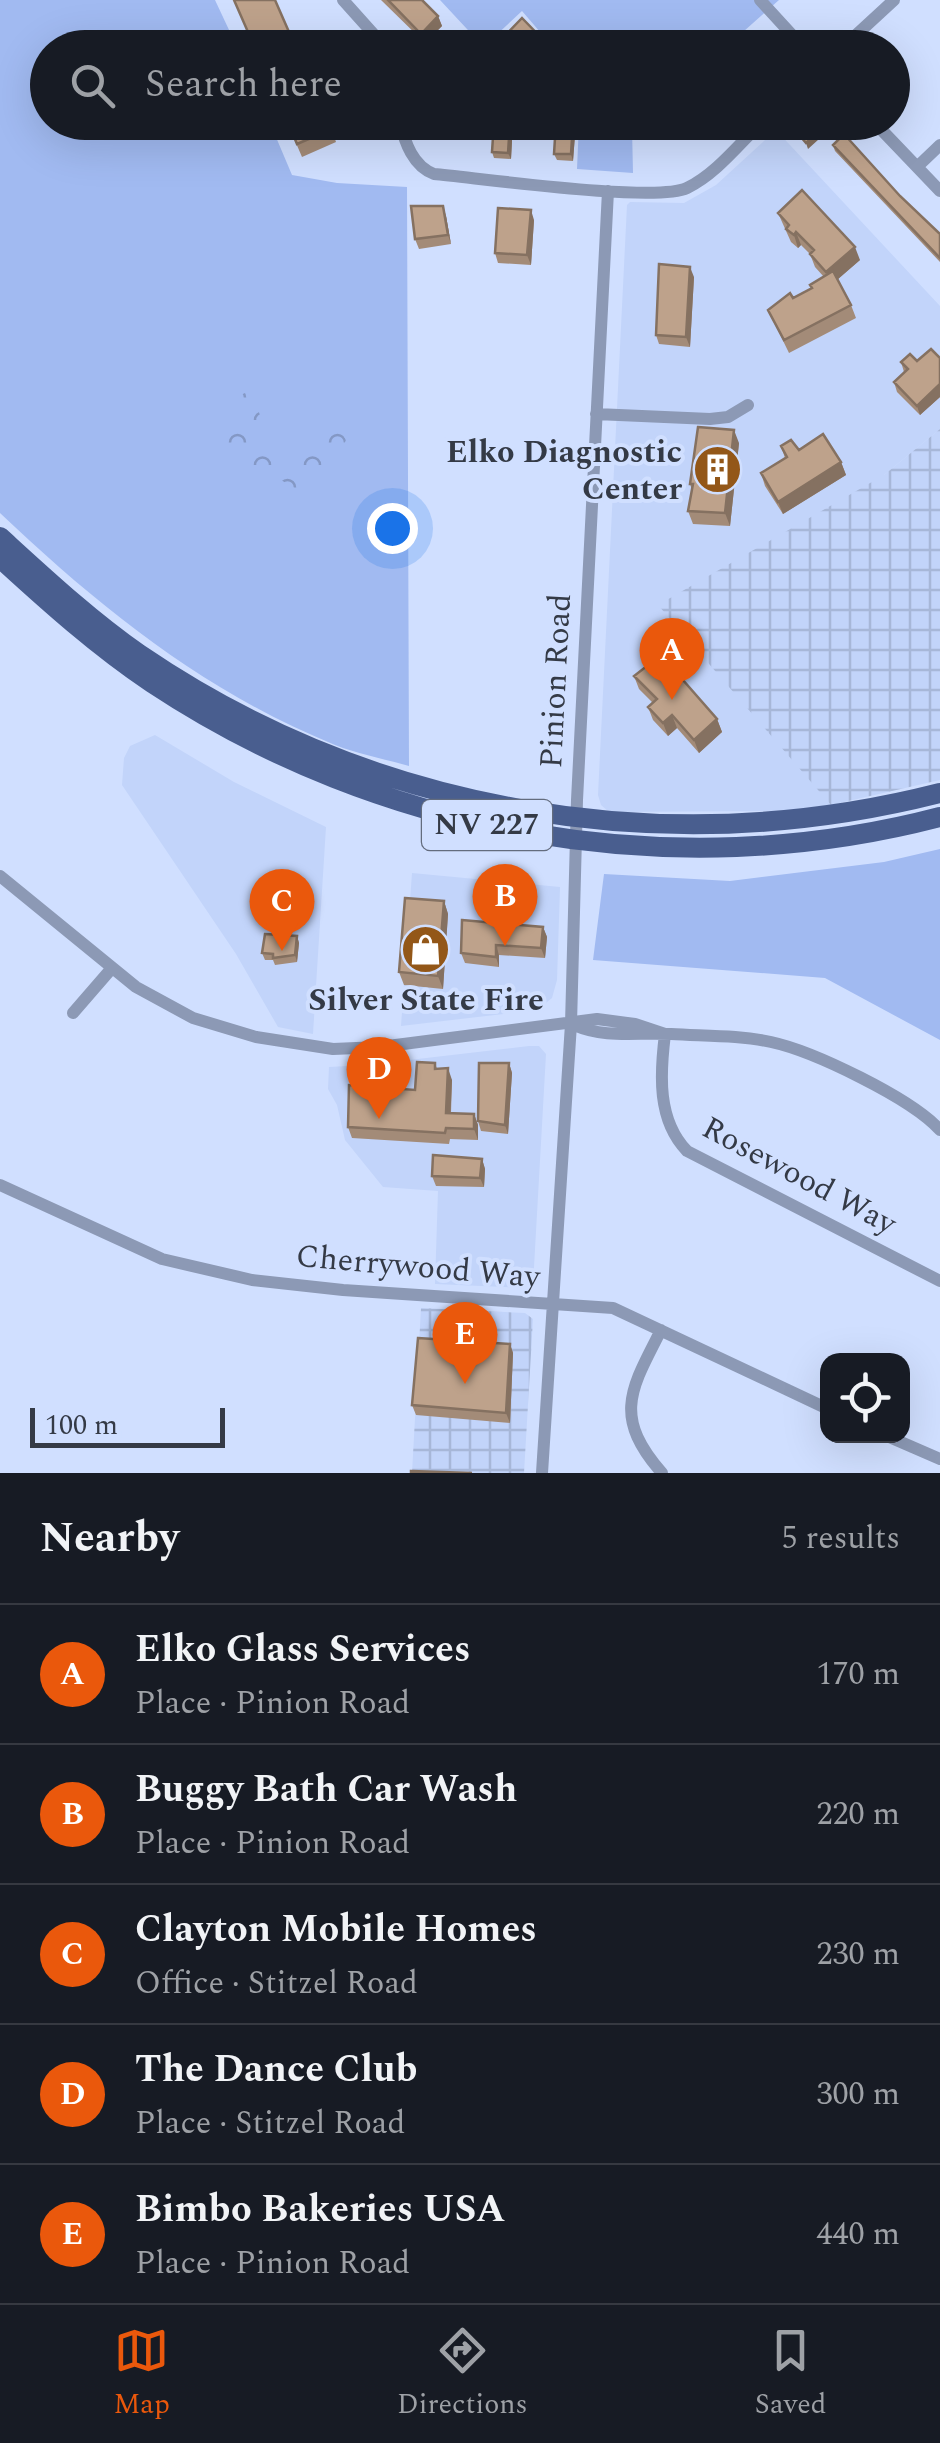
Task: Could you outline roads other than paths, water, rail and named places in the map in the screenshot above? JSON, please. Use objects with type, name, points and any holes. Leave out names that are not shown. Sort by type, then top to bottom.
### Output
[{"type":"main road","name":"NV 227","points":[[0,537],[65,596],[137,652],[251,720],[371,771],[657,848],[741,848],[876,831],[940,817]]},
{"type":"main road","name":"NV 227","points":[[0,558],[80,628],[152,683],[233,731],[323,776],[465,820],[577,828],[755,824],[886,807],[940,793]]},
{"type":"street","points":[[344,0],[370,30]]},
{"type":"street","points":[[760,0],[788,30]]},
{"type":"street","points":[[862,30],[894,0]]},
{"type":"street","points":[[405,140],[417,162],[434,174],[668,193],[684,190],[705,176],[743,140]]},
{"type":"street","points":[[891,140],[940,191]]},
{"type":"street","points":[[917,167],[940,146]]},
{"type":"street","name":"Pinion Road","points":[[542,1473],[572,1024],[577,828],[608,191]]},
{"type":"street","points":[[596,414],[710,420],[728,416],[748,404]]},
{"type":"street","points":[[0,876],[136,987],[193,1018],[292,1045],[333,1050],[380,1048],[598,1019],[636,1024],[665,1034],[770,1042],[795,1050],[911,1106],[940,1130]]},
{"type":"street","points":[[73,1014],[112,968]]},
{"type":"street","name":"Rosewood Way","points":[[665,1034],[662,1097],[668,1125],[687,1151],[940,1281]]},
{"type":"street","name":"Cherrywood Way","points":[[0,1184],[162,1258],[252,1280],[613,1308],[820,1405]]},
{"type":"street","points":[[661,1330],[632,1387],[630,1404],[639,1440],[662,1473]]},
{"type":"street","points":[[903,1443],[940,1459]]},
{"type":"place","name":"Elko Diagnostic Center","points":[[717,470]]},
{"type":"place","name":"Elko Glass Services","points":[[672,700]]},
{"type":"place","name":"Buggy Bath Car Wash","points":[[505,946]]},
{"type":"place","name":"Silver State Fire","points":[[426,950]]},
{"type":"place","name":"Clayton Mobile Homes","points":[[282,951]]},
{"type":"place","name":"The Dance Club","points":[[379,1119]]},
{"type":"place","name":"Bimbo Bakeries USA","points":[[465,1384]]}]
